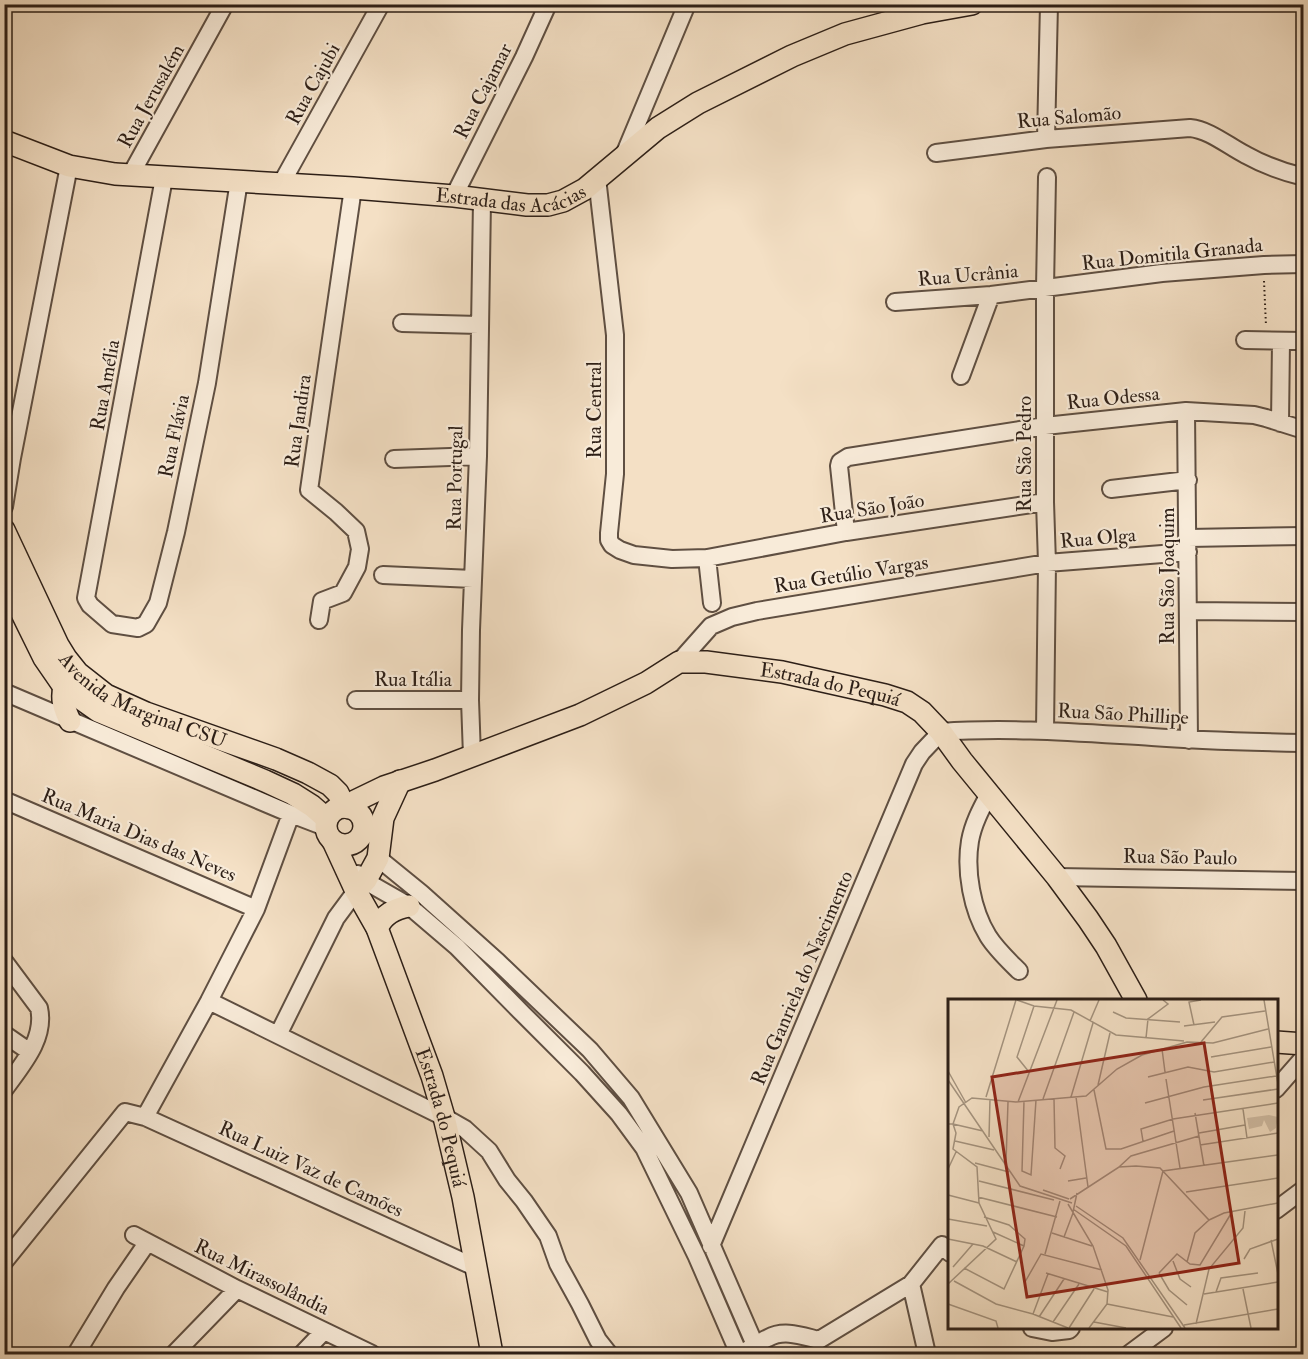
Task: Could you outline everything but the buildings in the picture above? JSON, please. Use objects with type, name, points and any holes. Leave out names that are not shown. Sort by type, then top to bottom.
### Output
[{"type":"main road","name":"Estrada das Acácias","points":[[4,141],[69,166],[130,176],[281,183],[548,205],[563,201],[585,189],[658,128],[698,103],[792,56],[856,31],[922,13],[972,4]]},
{"type":"main road","name":"Avenida Marginal CSU","points":[[7,543],[66,658],[78,673],[106,695],[146,713],[276,759],[308,773],[330,785],[347,807]]},
{"type":"main road","name":"Avenida Marginal CSU","points":[[6,584],[44,658],[64,687],[98,711],[292,794],[312,806],[328,829]]},
{"type":"main road","points":[[347,807],[360,814],[364,826],[362,834],[356,841],[349,845],[340,845],[328,829],[331,812],[338,808],[347,807],[364,796],[580,715],[645,683],[679,662]]},
{"type":"main road","name":"Estrada do Pequiá","points":[[679,662],[706,662],[782,672],[885,695],[907,702],[922,712],[941,732],[1057,877],[1106,946],[1135,999]]},
{"type":"main road","points":[[64,687],[62,704],[70,721]]},
{"type":"main road","points":[[362,834],[376,827],[400,782]]},
{"type":"main road","points":[[361,886],[378,858],[382,818]]},
{"type":"main road","name":"Estrada do Pequiá","points":[[328,829],[343,862],[361,886],[432,1076],[463,1197],[492,1354]]},
{"type":"main road","points":[[362,834],[369,848],[378,858]]},
{"type":"main road","points":[[377,928],[386,915],[409,906]]},
{"type":"main road","points":[[1278,1042],[1304,1044]]},
{"type":"street","name":"Rua Cajubi","points":[[281,183],[381,4]]},
{"type":"street","name":"Rua Cajamar","points":[[454,196],[548,4]]},
{"type":"street","points":[[624,156],[687,4]]},
{"type":"street","points":[[1046,139],[1049,4]]},
{"type":"street","name":"Rua Jerusalém","points":[[130,176],[225,5]]},
{"type":"street","name":"Rua Salomão","points":[[936,153],[1046,139],[1196,128],[1262,164],[1304,177]]},
{"type":"street","points":[[4,507],[8,461],[69,166]]},
{"type":"street","name":"Rua São Pedro","points":[[1045,731],[1047,564],[1044,502],[1047,177]]},
{"type":"street","name":"Rua Amélia","points":[[87,598],[164,178]]},
{"type":"street","name":"Rua Central","points":[[597,178],[615,334],[615,474],[609,540],[620,550],[634,555],[707,558]]},
{"type":"street","name":"Rua Flávia","points":[[87,598],[90,605],[112,624],[138,628],[146,624],[158,603],[176,532],[207,382],[239,181]]},
{"type":"street","name":"Rua Jandira","points":[[319,620],[322,601],[343,593],[357,567],[360,549],[356,531],[309,490],[352,188]]},
{"type":"street","name":"Rua Portugal","points":[[472,756],[471,630],[478,456],[482,201]]},
{"type":"street","name":"Rua Domitila Granada","points":[[1045,288],[1162,273],[1304,264]]},
{"type":"street","name":"Rua Ucrânia","points":[[895,302],[991,295],[1045,288]]},
{"type":"street","points":[[961,376],[991,295]]},
{"type":"street","points":[[402,323],[479,325]]},
{"type":"street","points":[[1245,340],[1304,341]]},
{"type":"street","points":[[1274,341],[1280,423]]},
{"type":"street","name":"Rua Odessa","points":[[846,532],[838,466],[844,459],[1045,426],[1186,411],[1254,415],[1304,430]]},
{"type":"street","name":"Rua São Joaquim","points":[[1186,411],[1189,740]]},
{"type":"street","points":[[394,459],[478,456]]},
{"type":"street","points":[[1111,489],[1188,480]]},
{"type":"street","name":"Rua São João","points":[[707,558],[846,532],[1044,502]]},
{"type":"street","name":"Rua Olga","points":[[1047,564],[1188,545],[1304,536]]},
{"type":"street","points":[[707,558],[712,603]]},
{"type":"street","name":"Rua Getúlio Vargas","points":[[679,662],[711,626],[732,617],[1047,564]]},
{"type":"street","points":[[383,575],[473,579]]},
{"type":"street","points":[[1188,611],[1304,612]]},
{"type":"street","points":[[4,692],[328,829]]},
{"type":"street","name":"Rua Itália","points":[[356,700],[470,700]]},
{"type":"street","name":"Rua São Phillipe","points":[[941,732],[1045,731],[1189,740],[1304,743]]},
{"type":"street","name":"Rua Ganriela do Nascimento","points":[[711,1246],[914,764],[941,732]]},
{"type":"street","points":[[989,794],[976,817],[970,841],[969,867],[973,903],[988,936],[1018,971]]},
{"type":"street","name":"Rua Maria Dias das Neves","points":[[4,800],[256,909]]},
{"type":"street","points":[[145,1117],[209,1001],[256,909],[291,814]]},
{"type":"street","points":[[378,858],[421,892],[590,1050],[631,1098],[689,1193],[757,1350]]},
{"type":"street","name":"Rua São Paulo","points":[[1057,877],[1304,881]]},
{"type":"street","points":[[278,1035],[336,918],[361,886],[409,906],[457,947],[582,1073],[619,1114],[645,1148],[697,1257],[739,1354],[757,1350],[769,1337],[783,1333],[798,1335],[821,1347],[911,1284],[942,1245],[948,1251]]},
{"type":"street","points":[[4,960],[39,1008],[41,1017],[40,1031],[30,1052],[4,1090]]},
{"type":"street","points":[[503,994],[517,981]]},
{"type":"street","points":[[209,1001],[465,1129],[489,1151],[548,1236],[558,1264],[598,1340],[609,1354]]},
{"type":"street","points":[[4,1034],[30,1052]]},
{"type":"street","points":[[1278,1087],[1304,1057]]},
{"type":"street","name":"Rua Luiz Vaz de Camões","points":[[4,1262],[125,1112],[145,1117],[477,1268]]},
{"type":"street","points":[[1278,1208],[1304,1189]]},
{"type":"street","name":"Rua Mirassolândia","points":[[76,1354],[116,1288],[141,1239],[237,1289],[372,1354]]},
{"type":"street","points":[[911,1284],[927,1354]]},
{"type":"street","points":[[174,1354],[237,1289]]},
{"type":"street","points":[[1037,1329],[1052,1332],[1070,1329]]},
{"type":"street","points":[[1129,1354],[1163,1329]]},
{"type":"street","points":[[302,1354],[324,1330]]},
{"type":"path","points":[[1264,265],[1274,341]]}]
